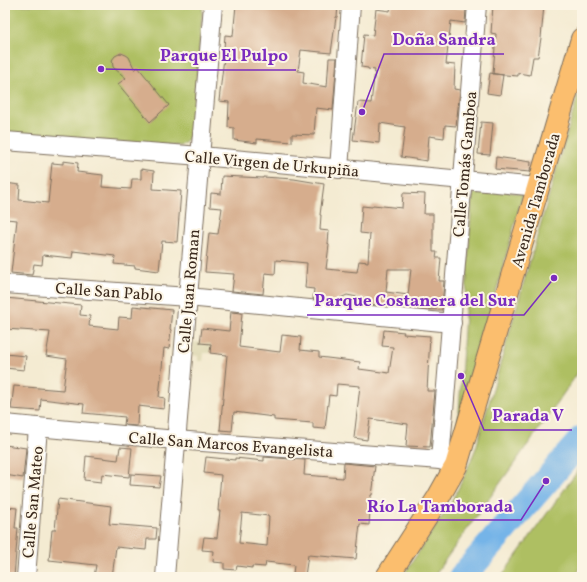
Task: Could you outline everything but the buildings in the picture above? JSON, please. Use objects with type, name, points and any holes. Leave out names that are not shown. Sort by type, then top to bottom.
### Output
[{"type":"main road","name":"Avenida Tamborada","points":[[387,577],[438,498],[448,463],[539,187],[582,39]]},
{"type":"street","name":"Calle Juan Roman","points":[[165,577],[214,5]]},
{"type":"street","points":[[339,169],[351,5]]},
{"type":"street","name":"Calle Tomás Gamboa","points":[[448,463],[452,323],[477,5]]},
{"type":"street","name":"Calle Virgen de Urkupiña","points":[[5,141],[200,156],[539,187]]},
{"type":"street","name":"Calle San Pablo","points":[[5,284],[188,297],[452,323]]},
{"type":"street","name":"Calle San Marcos Evangelista","points":[[5,424],[448,463]]},
{"type":"street","name":"Calle San Mateo","points":[[26,577],[38,428]]},
{"type":"shaded area","points":[[194,342],[211,344],[210,353],[204,353],[203,361],[198,361],[198,356],[192,355]]},
{"type":"green space","points":[[5,5],[203,5],[192,133],[188,139],[180,146],[5,135]]},
{"type":"green space","points":[[582,81],[582,365],[536,433],[433,577],[402,577],[450,505],[476,448]]},
{"type":"green space","points":[[482,188],[523,194],[458,430],[472,196]]},
{"type":"green space","points":[[582,465],[582,565],[575,577],[501,577]]},
{"type":"waterway","points":[[462,577],[582,439]]},
{"type":"place","name":"Parque El Pulpo","points":[[101,69]]},
{"type":"place","name":"Doña Sandra","points":[[362,112]]},
{"type":"place","name":"Parque Costanera del Sur","points":[[554,278]]},
{"type":"place","name":"Parada V","points":[[461,376]]},
{"type":"place","name":"Río La Tamborada","points":[[546,481]]}]
